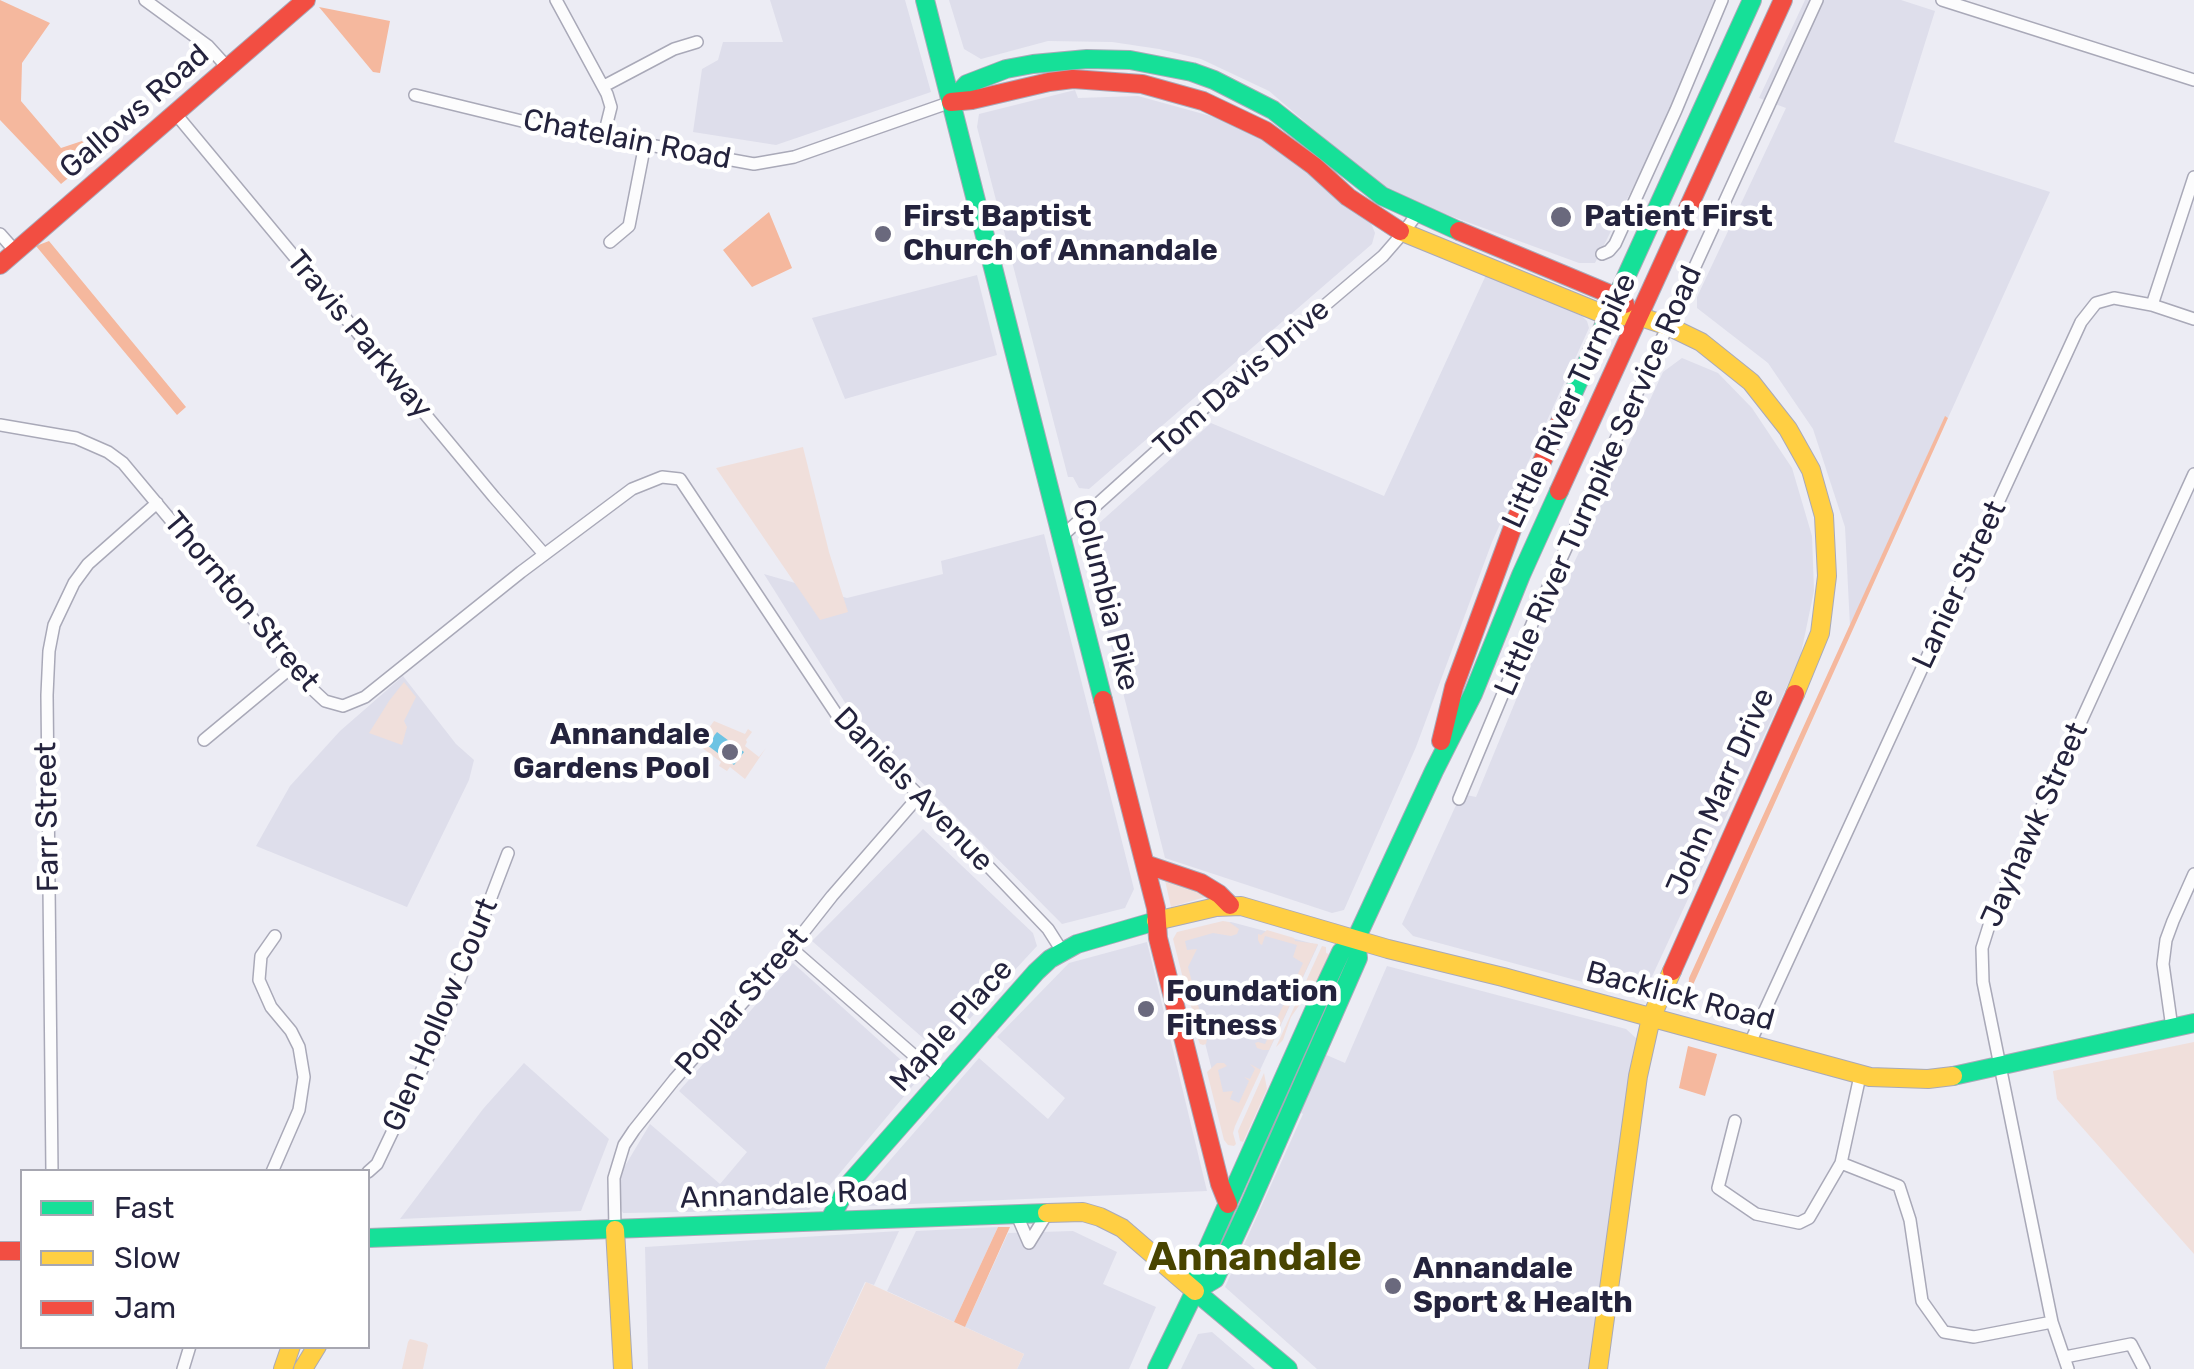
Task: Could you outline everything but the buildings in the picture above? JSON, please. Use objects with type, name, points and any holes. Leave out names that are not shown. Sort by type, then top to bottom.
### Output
[{"type":"main road","name":"Gallows Road","points":[[0,265],[306,0]]},
{"type":"main road","name":"Columbia Pike","points":[[924,0],[1228,1204]]},
{"type":"main road","name":"Little River Turnpike","points":[[1434,771],[1454,687],[1501,555],[1752,0]]},
{"type":"main road","name":"Little River Turnpike","points":[[1157,1369],[1195,1292],[1199,1268],[1341,952],[1356,939],[1474,694],[1521,575],[1783,0]]},
{"type":"main road","name":"John Marr Drive","points":[[951,102],[967,84],[1006,69],[1055,61],[1130,60],[1192,72],[1273,110],[1382,196],[1616,297],[1638,316]]},
{"type":"main road","name":"John Marr Drive","points":[[951,102],[1073,80],[1142,84],[1178,92],[1236,115],[1266,131],[1348,197],[1403,233],[1608,316],[1638,316],[1701,342],[1741,373],[1788,429],[1811,470],[1824,516],[1825,606],[1813,653],[1651,1018],[1638,1076],[1598,1369]]},
{"type":"main road","points":[[1521,575],[1540,500],[1540,488],[1534,478]]},
{"type":"main road","points":[[1145,864],[1202,883],[1230,905]]},
{"type":"main road","name":"Backlick Road","points":[[1156,922],[1230,905],[1860,1076],[1928,1079],[1972,1073],[2194,1023]]},
{"type":"main road","name":"Maple Place","points":[[829,1221],[849,1184],[1036,972],[1062,951],[1100,936],[1156,922]]},
{"type":"main road","name":"Little River Turnpike","points":[[1195,1292],[1215,1279],[1250,1206],[1358,958],[1356,939]]},
{"type":"main road","name":"Annandale Road","points":[[370,1242],[398,1237],[1084,1212],[1112,1222],[1288,1369]]},
{"type":"main road","points":[[616,1230],[623,1369]]},
{"type":"street","points":[[145,0],[194,35],[228,68]]},
{"type":"street","points":[[556,0],[604,86],[611,106],[604,135]]},
{"type":"street","points":[[1602,254],[1615,244],[1722,0]]},
{"type":"street","name":"Little River Turnpike Service Road","points":[[1459,799],[1538,610],[1816,0]]},
{"type":"street","points":[[1942,0],[2194,80]]},
{"type":"street","points":[[604,86],[697,42]]},
{"type":"street","name":"Chatelain Road","points":[[415,96],[534,124],[754,164],[794,157],[951,102]]},
{"type":"street","name":"Travis Parkway","points":[[175,113],[544,554]]},
{"type":"street","points":[[610,242],[628,226],[645,144]]},
{"type":"street","points":[[2152,305],[2194,177]]},
{"type":"street","name":"Tom Davis Drive","points":[[1062,536],[1212,401],[1383,256],[1417,214]]},
{"type":"street","points":[[0,234],[16,252]]},
{"type":"street","name":"Lanier Street","points":[[1749,1046],[2081,322],[2104,300],[2130,299],[2194,320]]},
{"type":"street","name":"Thornton Street","points":[[0,424],[76,438],[123,463],[293,666],[334,706],[352,704],[365,697],[632,489],[671,476]]},
{"type":"street","name":"Jayhawk Street","points":[[2067,1363],[2052,1322],[1983,982],[1982,948],[1986,931],[2194,474]]},
{"type":"street","name":"Daniels Avenue","points":[[671,476],[680,479],[699,504],[837,715],[1048,929],[1062,951]]},
{"type":"street","name":"Farr Street","points":[[52,1169],[49,651],[54,625],[74,583],[99,553],[157,503]]},
{"type":"street","points":[[204,740],[293,666]]},
{"type":"street","name":"Poplar Street","points":[[616,1230],[614,1178],[624,1145],[674,1080],[919,796]]},
{"type":"street","name":"Glen Hollow Court","points":[[370,1170],[377,1164],[438,1036],[508,854]]},
{"type":"street","points":[[2172,1028],[2163,964],[2166,940],[2194,874]]},
{"type":"street","points":[[273,1169],[299,1110],[304,1078],[298,1047],[271,1007],[259,980],[261,956],[275,936]]},
{"type":"street","points":[[791,948],[941,1080]]},
{"type":"street","points":[[1734,1122],[1718,1188],[1756,1214],[1799,1223],[1809,1218],[1841,1163],[1860,1076]]},
{"type":"street","points":[[1841,1163],[1898,1186],[1910,1220],[1922,1300],[1944,1332],[1974,1337],[2052,1322]]},
{"type":"street","points":[[1016,1213],[1030,1242],[1048,1212]]},
{"type":"street","points":[[2067,1363],[2131,1344],[2144,1369]]},
{"type":"shaded area","points":[[0,0],[50,23],[22,63],[21,101],[61,148],[82,141],[95,156],[61,184],[0,120]]},
{"type":"shaded area","points":[[770,0],[905,0],[931,92],[776,145],[693,132],[702,69],[718,60],[723,42],[783,42]]},
{"type":"shaded area","points":[[949,0],[1727,0],[1595,263],[1579,263],[1388,193],[1269,91],[1201,59],[1112,42],[1048,41],[981,59],[964,49]]},
{"type":"shaded area","points":[[1805,0],[1901,0],[1935,11],[1894,142],[2050,192],[1850,626],[1845,527],[1813,429],[1768,363],[1697,308],[1697,297],[1786,108],[1759,98]]},
{"type":"shaded area","points":[[319,7],[390,21],[380,73],[373,72]]},
{"type":"shaded area","points":[[1075,90],[1078,98],[1138,96],[1225,120],[1284,147],[1371,223],[1375,233],[1372,244],[1089,489],[1079,488],[1073,477],[1068,477],[977,127],[979,114]]},
{"type":"shaded area","points":[[769,212],[792,268],[752,287],[723,250]]},
{"type":"shaded area","points":[[49,241],[186,407],[177,415],[36,246]]},
{"type":"shaded area","points":[[977,275],[997,355],[845,399],[812,318]]},
{"type":"shaded area","points":[[1486,275],[1582,316],[1589,328],[1492,542],[1416,747],[1344,910],[1332,913],[1165,858],[1093,574],[1092,538],[1097,525],[1211,423],[1384,496]]},
{"type":"shaded area","points":[[1682,358],[1718,373],[1752,408],[1792,468],[1812,536],[1814,591],[1800,658],[1642,998],[1413,936],[1402,924],[1461,794],[1476,797],[1560,593],[1663,372]]},
{"type":"shaded area","points":[[1945,416],[1948,418],[1688,996],[1689,978]]},
{"type":"shaded area","points":[[803,447],[848,612],[820,620],[716,468]]},
{"type":"shaded area","points":[[1044,534],[1134,889],[1125,908],[1062,924],[849,709],[764,574],[847,598],[943,574],[941,561]]},
{"type":"shaded area","points":[[403,676],[456,744],[474,760],[469,780],[407,907],[256,846],[290,786],[340,731]]},
{"type":"shaded area","points":[[404,682],[416,697],[404,721],[407,727],[402,745],[369,733]]},
{"type":"shaded area","name":"Annandale Gardens Pool","points":[[714,721],[745,734],[748,729],[752,732],[745,746],[759,757],[766,748],[745,779],[730,767],[727,771],[719,766],[721,762],[697,744]]},
{"type":"shaded area","points":[[923,829],[1033,933],[1037,946],[939,1052],[812,941]]},
{"type":"shaded area","points":[[1164,876],[1206,891],[1209,896],[1171,907]]},
{"type":"shaded area","points":[[1223,921],[1239,929],[1237,934],[1213,933],[1185,941],[1187,950],[1197,949],[1188,967],[1207,1039],[1203,1045],[1198,1039],[1173,939],[1177,932]]},
{"type":"shaded area","points":[[1231,922],[1318,945],[1229,1137],[1177,933]]},
{"type":"shaded area","points":[[1267,930],[1295,941],[1318,944],[1269,1050],[1263,1050],[1255,1043],[1265,1044],[1303,963],[1293,957],[1297,945],[1265,936],[1260,944],[1258,934]]},
{"type":"shaded area","points":[[1147,942],[1207,1191],[867,1206],[864,1190],[979,1058],[1048,1119],[1065,1098],[997,1037],[1069,963]]},
{"type":"shaded area","points":[[1322,946],[1329,954],[1319,977],[1276,1047]]},
{"type":"shaded area","points":[[793,963],[911,1069],[916,1082],[809,1210],[623,1213],[615,1198],[622,1171],[650,1124],[720,1184],[747,1152],[679,1091]]},
{"type":"shaded area","points":[[1387,966],[1626,1029],[1637,1039],[1641,1056],[1589,1369],[1317,1369],[1225,1287],[1303,1114],[1296,1110],[1322,1053],[1345,1063]]},
{"type":"shaded area","points":[[2194,1042],[2194,1254],[2057,1099],[2053,1071]]},
{"type":"shaded area","points":[[1688,1046],[1717,1054],[1705,1096],[1679,1088]]},
{"type":"shaded area","points":[[524,1063],[609,1139],[581,1211],[400,1219],[483,1109]]},
{"type":"shaded area","points":[[1217,1063],[1227,1066],[1218,1070],[1223,1092],[1233,1091],[1230,1099],[1239,1103],[1249,1081],[1244,1077],[1250,1079],[1255,1069],[1250,1064],[1261,1070],[1235,1126],[1234,1146],[1224,1140],[1207,1072]]},
{"type":"shaded area","points":[[1264,1073],[1267,1089],[1243,1142],[1238,1131]]},
{"type":"shaded area","points":[[998,1227],[954,1322],[887,1291],[916,1231]]},
{"type":"shaded area","points":[[998,1227],[1010,1227],[965,1327],[954,1322]]},
{"type":"shaded area","points":[[899,1231],[874,1285],[865,1282],[825,1369],[648,1369],[645,1247]]},
{"type":"shaded area","points":[[1073,1231],[1117,1252],[1103,1284],[1156,1307],[1129,1369],[1017,1369],[1024,1354],[965,1327],[1008,1233]]},
{"type":"shaded area","points":[[866,1282],[1024,1354],[1017,1369],[825,1369]]},
{"type":"shaded area","points":[[1212,1332],[1255,1369],[1181,1369],[1198,1334]]},
{"type":"shaded area","points":[[410,1339],[428,1345],[423,1369],[402,1369]]},
{"type":"water","points":[[717,732],[744,752],[734,765],[707,745]]},
{"type":"traffic: fast","points":[[925,0],[1103,700]]},
{"type":"traffic: fast","points":[[1570,400],[1752,0]]},
{"type":"traffic: fast","points":[[951,102],[967,84],[1006,69],[1033,64],[1130,60],[1192,72],[1273,110],[1382,196],[1459,231]]},
{"type":"traffic: fast","points":[[1157,1369],[1195,1291],[1199,1268],[1324,988],[1341,952],[1356,939],[1473,694],[1559,491]]},
{"type":"traffic: fast","points":[[829,1221],[849,1184],[1050,959],[1077,944],[1156,921]]},
{"type":"traffic: fast","points":[[1195,1291],[1215,1279],[1249,1206],[1358,958],[1356,939]]},
{"type":"traffic: fast","points":[[1953,1076],[2194,1023]]},
{"type":"traffic: fast","points":[[370,1238],[1047,1213]]},
{"type":"traffic: fast","points":[[1195,1291],[1288,1369]]},
{"type":"traffic: slow","points":[[1400,231],[1608,316],[1638,316],[1668,326],[1701,342],[1751,382],[1788,429],[1811,470],[1824,516],[1827,576],[1820,633],[1795,694]]},
{"type":"traffic: slow","points":[[1156,921],[1216,907],[1241,906],[1870,1077],[1953,1076]]},
{"type":"traffic: slow","points":[[1598,1369],[1638,1076],[1651,1018],[1672,971]]},
{"type":"traffic: slow","points":[[1047,1213],[1083,1212],[1122,1228],[1195,1291]]},
{"type":"traffic: slow","points":[[615,1230],[623,1369]]},
{"type":"traffic: slow","points":[[283,1369],[290,1349]]},
{"type":"traffic: slow","points":[[303,1369],[315,1349]]},
{"type":"traffic: jam","points":[[0,265],[306,0]]},
{"type":"traffic: jam","points":[[1559,491],[1783,0]]},
{"type":"traffic: jam","points":[[951,102],[1073,79],[1142,84],[1203,101],[1266,131],[1348,197],[1400,231]]},
{"type":"traffic: jam","points":[[1459,231],[1617,297],[1625,304]]},
{"type":"traffic: jam","points":[[1441,741],[1454,687],[1515,521],[1570,400]]},
{"type":"traffic: jam","points":[[1672,971],[1795,694]]},
{"type":"traffic: jam","points":[[1103,700],[1156,908],[1158,938],[1228,1204]]},
{"type":"traffic: jam","points":[[1145,864],[1201,883],[1230,905]]},
{"type":"traffic: jam","points":[[0,1251],[20,1251]]},
{"type":"place","name":"Patient First","points":[[1561,217]]},
{"type":"place","name":"First Baptist Church of Annandale","points":[[883,234]]},
{"type":"place","name":"Annandale Gardens Pool","points":[[730,752]]},
{"type":"place","name":"Foundation Fitness","points":[[1146,1009]]},
{"type":"place","name":"Annandale Sport & Health","points":[[1393,1286]]},
{"type":"district","name":"Annandale","points":[[1255,1258]]}]
